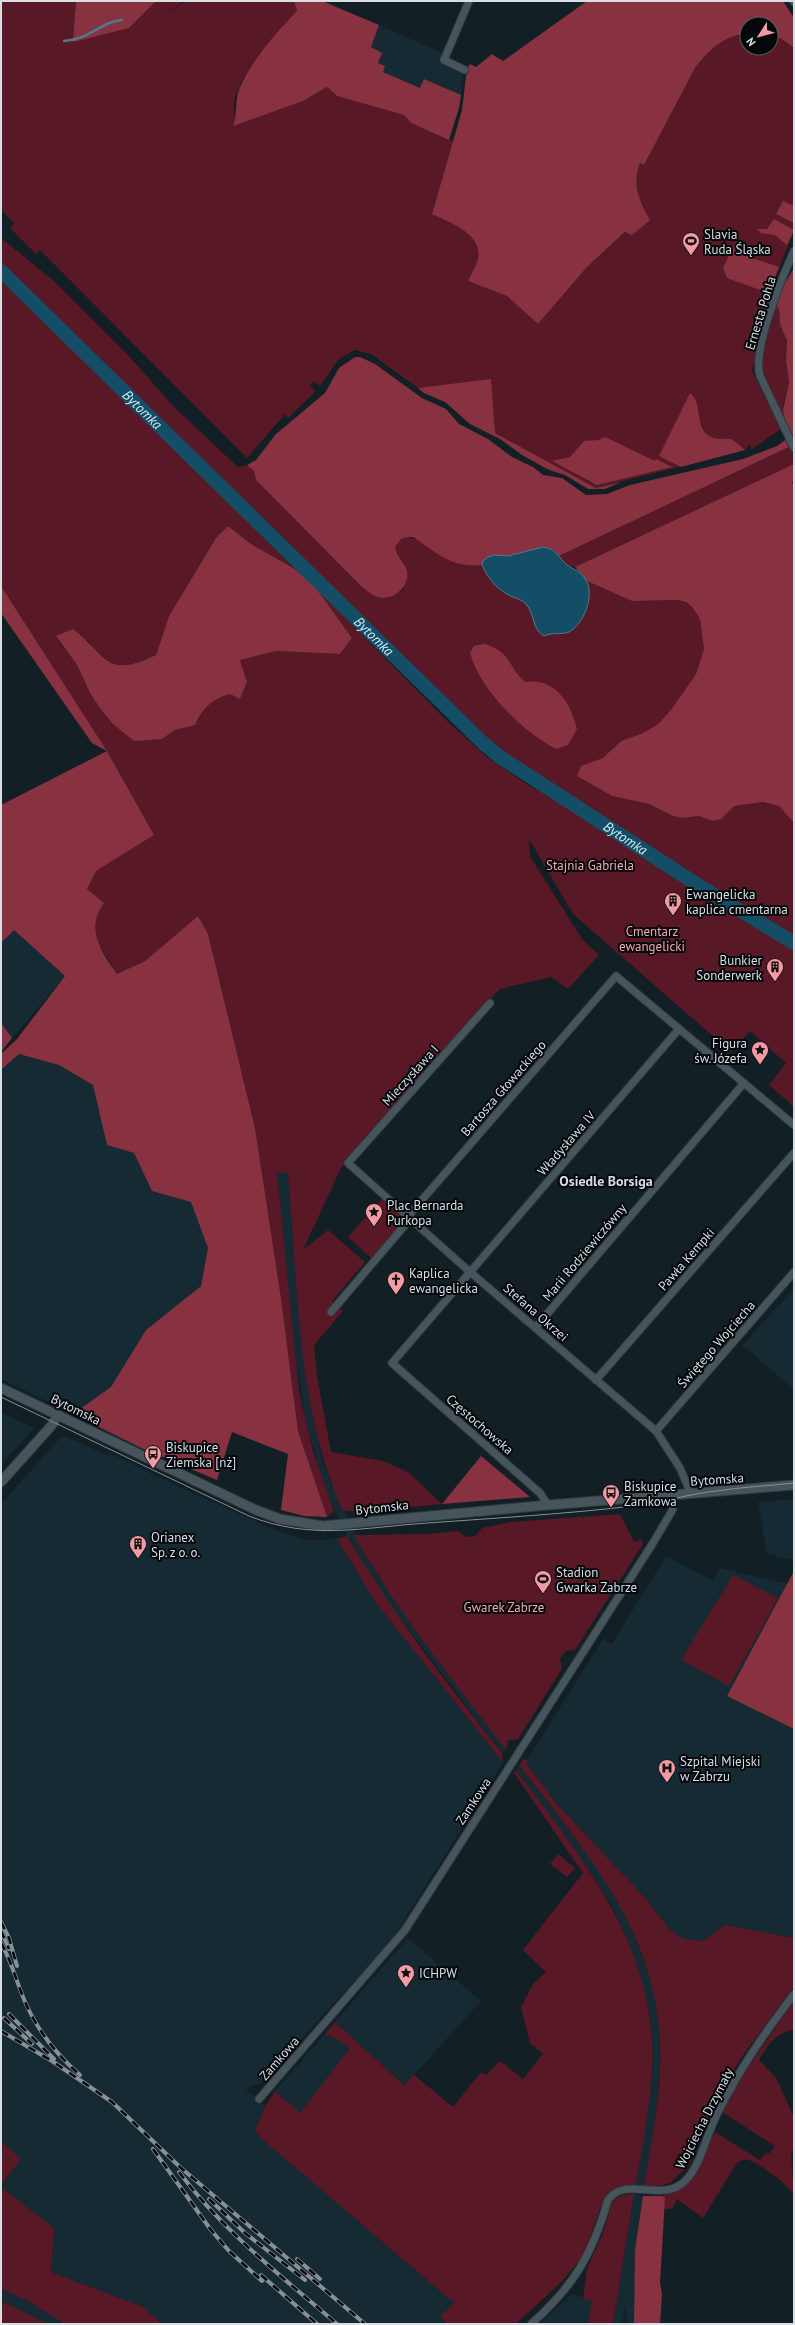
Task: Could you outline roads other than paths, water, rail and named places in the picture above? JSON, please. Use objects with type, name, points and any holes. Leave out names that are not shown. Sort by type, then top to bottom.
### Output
[{"type":"street","points":[[465,70],[444,60],[469,1]]},
{"type":"street","name":"Ernesta Pohla","points":[[794,251],[778,291],[761,343],[758,366],[760,376],[794,448]]},
{"type":"street","name":"Bartosza Głowackiego","points":[[410,1217],[616,976],[679,1029]]},
{"type":"street","name":"Mieczysława I","points":[[348,1163],[490,1003]]},
{"type":"street","points":[[679,1029],[794,1125]]},
{"type":"street","name":"Władysława IV","points":[[392,1363],[679,1029]]},
{"type":"street","name":"Marii Rodziewiczówny","points":[[536,1327],[744,1083]]},
{"type":"street","name":"Pawła Kempki","points":[[596,1380],[794,1153]]},
{"type":"street","name":"Stefana Okrzei","points":[[348,1163],[470,1272],[656,1431],[680,1468],[691,1494]]},
{"type":"street","points":[[331,1312],[410,1217]]},
{"type":"street","name":"Świętego Wojciecha","points":[[656,1431],[794,1272]]},
{"type":"street","name":"Częstochowska","points":[[392,1363],[540,1492],[548,1505]]},
{"type":"street","name":"Bytomska","points":[[1,1388],[256,1510],[300,1524],[323,1526],[336,1525],[548,1505],[794,1485]]},
{"type":"street","points":[[1,1482],[52,1425],[58,1415]]},
{"type":"street","name":"Zamkowa","points":[[259,2099],[405,1930],[653,1543],[673,1509],[674,1495]]},
{"type":"street","name":"Wojciecha Drzymały","points":[[531,2324],[576,2276],[593,2246],[608,2200],[613,2195],[625,2189],[661,2192],[670,2190],[678,2186],[691,2173],[715,2120],[750,2054],[794,1994]]},
{"type":"water","points":[[543,547],[554,551],[567,565],[582,575],[588,586],[589,601],[583,616],[574,628],[566,633],[544,636],[540,633],[535,626],[531,612],[526,604],[499,589],[486,574],[482,565],[483,561],[494,555],[508,556]]},
{"type":"waterway","points":[[64,41],[73,40],[114,21],[122,20]]},
{"type":"waterway","name":"Bytomka","points":[[1,271],[483,743],[500,757],[701,887],[794,943]]},
{"type":"tram line","points":[[1,1397],[249,1516],[272,1524],[295,1528],[317,1530],[360,1529],[530,1516],[643,1505],[695,1494],[794,1483]]},
{"type":"railway","points":[[1,1922],[9,1938],[17,1966]]},
{"type":"railway","points":[[1,1931],[9,1949]]},
{"type":"railway","points":[[1,1943],[26,2004],[36,2024],[56,2051],[80,2075]]},
{"type":"railway","points":[[9,2014],[54,2059]]},
{"type":"railway","points":[[4,2018],[32,2044]]},
{"type":"railway","points":[[1,2031],[52,2061],[112,2102],[181,2168],[365,2324]]},
{"type":"railway","points":[[153,2149],[211,2230],[229,2251],[262,2281]]},
{"type":"railway","points":[[179,2172],[214,2214],[274,2270],[337,2324]]},
{"type":"railway","points":[[209,2199],[245,2233],[305,2280]]},
{"type":"railway","points":[[297,2259],[320,2279]]},
{"type":"railway","points":[[261,2275],[317,2324]]},
{"type":"place","name":"Slavia Ruda Śląska","points":[[691,256]]},
{"type":"place","name":"Ewangelicka kaplica cmentarna","points":[[673,916]]},
{"type":"place","name":"Bunkier Sonderwerk","points":[[775,982]]},
{"type":"place","name":"Figura św. Józefa","points":[[760,1065]]},
{"type":"place","name":"Plac Bernarda Purkopa","points":[[374,1227]]},
{"type":"place","name":"Kaplica ewangelicka","points":[[396,1295]]},
{"type":"place","name":"Biskupice Ziemska [nż]","points":[[153,1469]]},
{"type":"place","name":"Biskupice Zamkowa","points":[[611,1508]]},
{"type":"place","name":"Orianex Sp. z o. o.","points":[[138,1559]]},
{"type":"place","name":"Stadion Gwarka Zabrze","points":[[543,1594]]},
{"type":"place","name":"Szpital Miejski w Zabrzu","points":[[667,1783]]},
{"type":"place","name":"ICHPW","points":[[406,1988]]},
{"type":"district","name":"Osiedle Borsiga","points":[[606,1181]]},
{"type":"park label","name":"Stajnia Gabriela","points":[[590,865]]},
{"type":"park label","name":"Cmentarz ewangelicki","points":[[652,938]]},
{"type":"park label","name":"Gwarek Zabrze","points":[[504,1607]]}]
